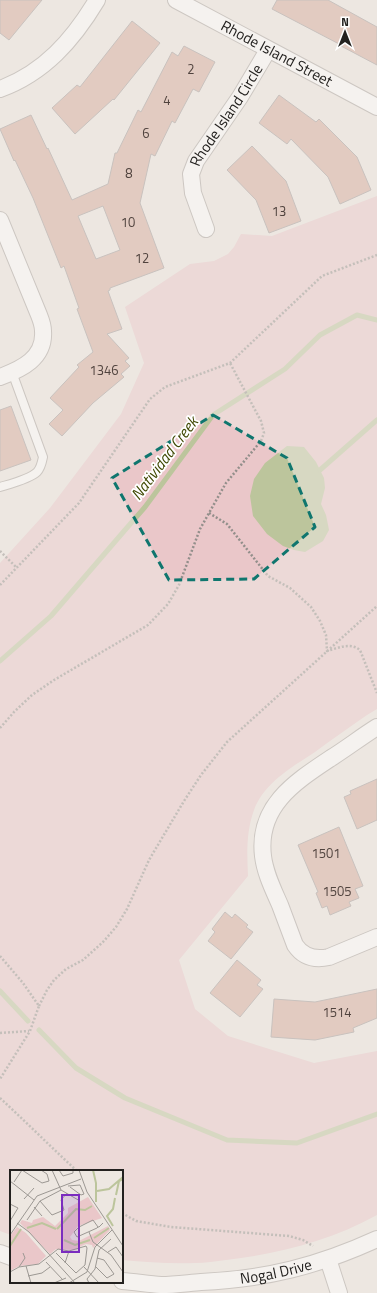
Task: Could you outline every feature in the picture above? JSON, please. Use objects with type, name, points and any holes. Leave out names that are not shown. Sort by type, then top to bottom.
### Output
[{"type":"street","points":[[0,89],[14,84],[33,74],[49,60],[67,43],[98,0]]},
{"type":"street","name":"Rhode Island Street","points":[[176,0],[377,108]]},
{"type":"street","name":"Rhode Island Circle","points":[[206,228],[193,193],[191,174],[196,161],[240,97],[268,50]]},
{"type":"street","points":[[0,220],[39,315],[43,330],[41,348],[36,356],[23,367],[6,375]]},
{"type":"street","points":[[377,728],[307,774],[278,801],[268,817],[264,835],[263,857],[270,881],[298,950],[307,956],[321,959],[377,937]]},
{"type":"street","name":"Nogal Drive","points":[[123,1281],[162,1289],[250,1278],[294,1269],[328,1259],[377,1239]]},
{"type":"street","points":[[0,1253],[10,1257]]},
{"type":"street","points":[[328,1259],[339,1293]]},
{"type":"lane","points":[[0,487],[32,476],[40,468],[43,457],[6,375]]},
{"type":"path","points":[[0,585],[79,503],[150,399],[165,388],[230,363],[322,276],[377,255]]},
{"type":"path","points":[[0,728],[14,712],[32,696],[54,680],[148,624],[168,604],[178,585],[200,529],[226,483],[261,441],[264,433],[261,420],[230,363]]},
{"type":"path","points":[[209,513],[227,524],[268,576],[290,588],[311,608],[320,621],[326,634],[327,651]]},
{"type":"path","points":[[0,551],[17,568]]},
{"type":"path","points":[[0,1079],[30,1031],[39,1006],[54,980],[66,969],[83,960],[103,942],[116,927],[127,909],[149,860],[184,801],[201,775],[227,742],[377,606]]},
{"type":"path","points":[[327,651],[347,645],[360,650],[377,693]]},
{"type":"path","points":[[0,956],[23,983],[39,1006]]},
{"type":"path","points":[[0,1033],[30,1031]]},
{"type":"path","points":[[0,1098],[76,1170]]},
{"type":"path","points":[[123,1214],[136,1222],[170,1227],[289,1236],[303,1240],[312,1245],[328,1259]]},
{"type":"highlighted area","points":[[213,415],[287,458],[315,527],[254,579],[169,580],[112,478]]},
{"type":"shaded area","points":[[377,196],[377,709],[288,770],[265,792],[259,800],[251,818],[247,851],[248,876],[179,960],[195,1009],[228,1036],[314,1063],[377,1051],[377,1215],[322,1239],[265,1254],[199,1263],[123,1260],[123,1170],[10,1170],[10,1235],[0,1231],[0,563],[50,508],[121,414],[144,363],[125,307],[190,264],[214,261],[228,254],[234,247],[241,234],[272,236]]},
{"type":"shaded area","points":[[287,446],[304,447],[316,462],[324,478],[325,488],[321,504],[326,515],[329,530],[323,541],[305,552],[283,546],[267,534],[253,516],[250,496],[254,479],[265,463]]},
{"type":"building","points":[[0,0],[42,0],[9,40],[0,33]]},
{"type":"building","points":[[277,0],[328,0],[377,27],[377,65],[272,9]]},
{"type":"building","points":[[132,21],[160,43],[114,100],[113,99],[75,134],[52,108],[77,85],[80,87]]},
{"type":"building","points":[[184,46],[215,62],[199,92],[193,89],[175,123],[172,121],[155,156],[151,154],[140,203],[164,268],[110,288],[108,291],[122,329],[107,334],[129,358],[125,361],[130,366],[121,374],[124,377],[93,403],[62,436],[49,424],[63,410],[50,398],[79,367],[77,365],[93,352],[77,309],[79,308],[64,266],[61,268],[33,198],[0,129],[31,115],[72,200],[108,184],[115,153],[117,153],[138,110],[141,112],[172,52],[178,56]],"holes":[[[103,206],[120,250],[96,259],[78,216]]]},
{"type":"building","points":[[279,95],[316,122],[319,119],[357,157],[371,190],[340,204],[328,177],[291,139],[287,144],[259,123]]},
{"type":"building","points":[[252,146],[286,181],[301,221],[269,233],[256,200],[227,170]]},
{"type":"building","points":[[11,406],[31,460],[0,471],[0,410]]},
{"type":"building","points":[[377,779],[377,820],[357,829],[344,797],[351,794],[350,791]]},
{"type":"building","points":[[339,827],[363,886],[355,889],[359,898],[349,902],[351,906],[330,915],[327,906],[322,908],[316,893],[318,892],[298,845]]},
{"type":"building","points":[[225,912],[232,918],[235,914],[248,925],[246,927],[253,932],[231,959],[208,941],[215,932],[212,929]]},
{"type":"building","points":[[237,960],[261,980],[257,985],[263,989],[240,1017],[210,993]]},
{"type":"building","points":[[377,989],[377,1018],[353,1028],[354,1032],[315,1040],[271,1037],[274,999],[315,1002]]},
{"type":"waterway","name":"Natividad Creek","points":[[0,661],[51,616],[145,507],[213,415],[285,369],[320,335],[357,315],[377,320]]},
{"type":"waterway","points":[[320,470],[377,420]]},
{"type":"waterway","points":[[0,991],[28,1021]]},
{"type":"waterway","points":[[39,1030],[76,1068],[125,1098],[227,1140],[297,1143],[377,1114]]}]
